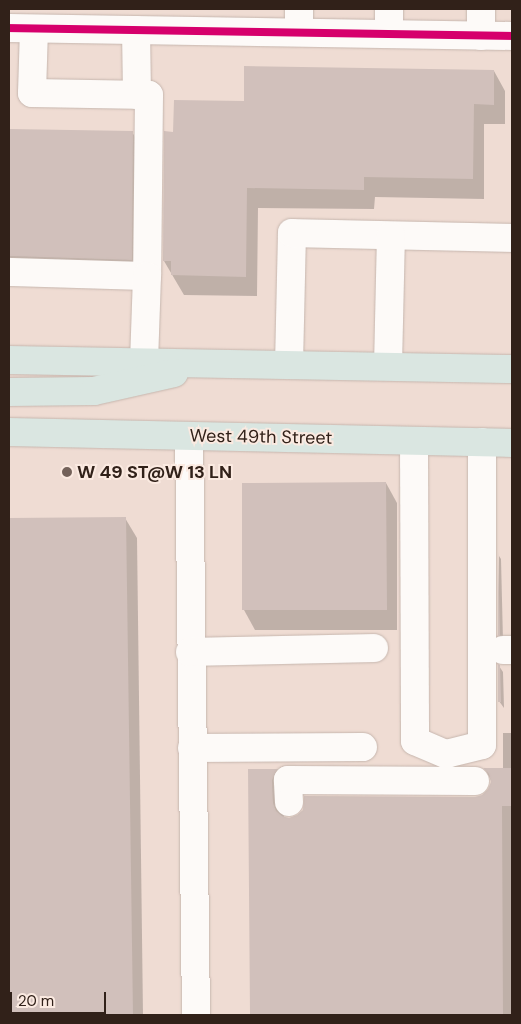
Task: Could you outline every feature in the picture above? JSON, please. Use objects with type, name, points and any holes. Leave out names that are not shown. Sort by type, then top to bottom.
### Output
[{"type":"main road","points":[[9,360],[512,368]]},
{"type":"main road","points":[[9,392],[94,391],[220,363]]},
{"type":"main road","name":"West 49th Street","points":[[9,432],[512,443]]},
{"type":"street","points":[[481,9],[481,36]]},
{"type":"street","points":[[144,362],[149,95],[32,93],[21,29],[136,30],[209,20],[389,21],[481,36],[512,36]]},
{"type":"street","points":[[136,30],[137,95]]},
{"type":"street","points":[[289,365],[292,233],[512,238]]},
{"type":"street","points":[[388,366],[391,236]]},
{"type":"street","points":[[9,272],[147,276]]},
{"type":"street","points":[[189,436],[190,652],[196,1015]]},
{"type":"street","points":[[414,441],[416,741],[446,754],[482,746],[482,442]]},
{"type":"street","points":[[190,652],[374,648]]},
{"type":"street","points":[[192,748],[363,747]]},
{"type":"street","points":[[289,802],[288,780],[475,781]]},
{"type":"building","points":[[244,66],[494,70],[494,105],[474,104],[473,179],[364,177],[364,190],[247,188],[246,277],[171,275],[171,261],[163,261],[164,131],[173,132],[174,100],[244,101]]},
{"type":"building","points":[[9,129],[133,131],[132,260],[9,256]]},
{"type":"building","points":[[386,482],[387,610],[242,610],[242,483]]},
{"type":"building","points":[[126,517],[133,1015],[9,1015],[9,518]]},
{"type":"building","points":[[498,551],[500,635],[498,636]]},
{"type":"building","points":[[498,664],[500,665],[501,702],[498,702]]},
{"type":"building","points":[[483,768],[512,768],[512,806],[502,806],[503,1015],[250,1015],[248,769],[278,769],[272,780],[273,803],[276,811],[282,816],[289,818],[303,810],[304,796],[475,797],[482,795],[488,789],[491,782],[489,774]]},
{"type":"cycle path","points":[[9,28],[512,36]]},
{"type":"place","name":"W 49 ST@W 13 LN","points":[[67,472]]}]
